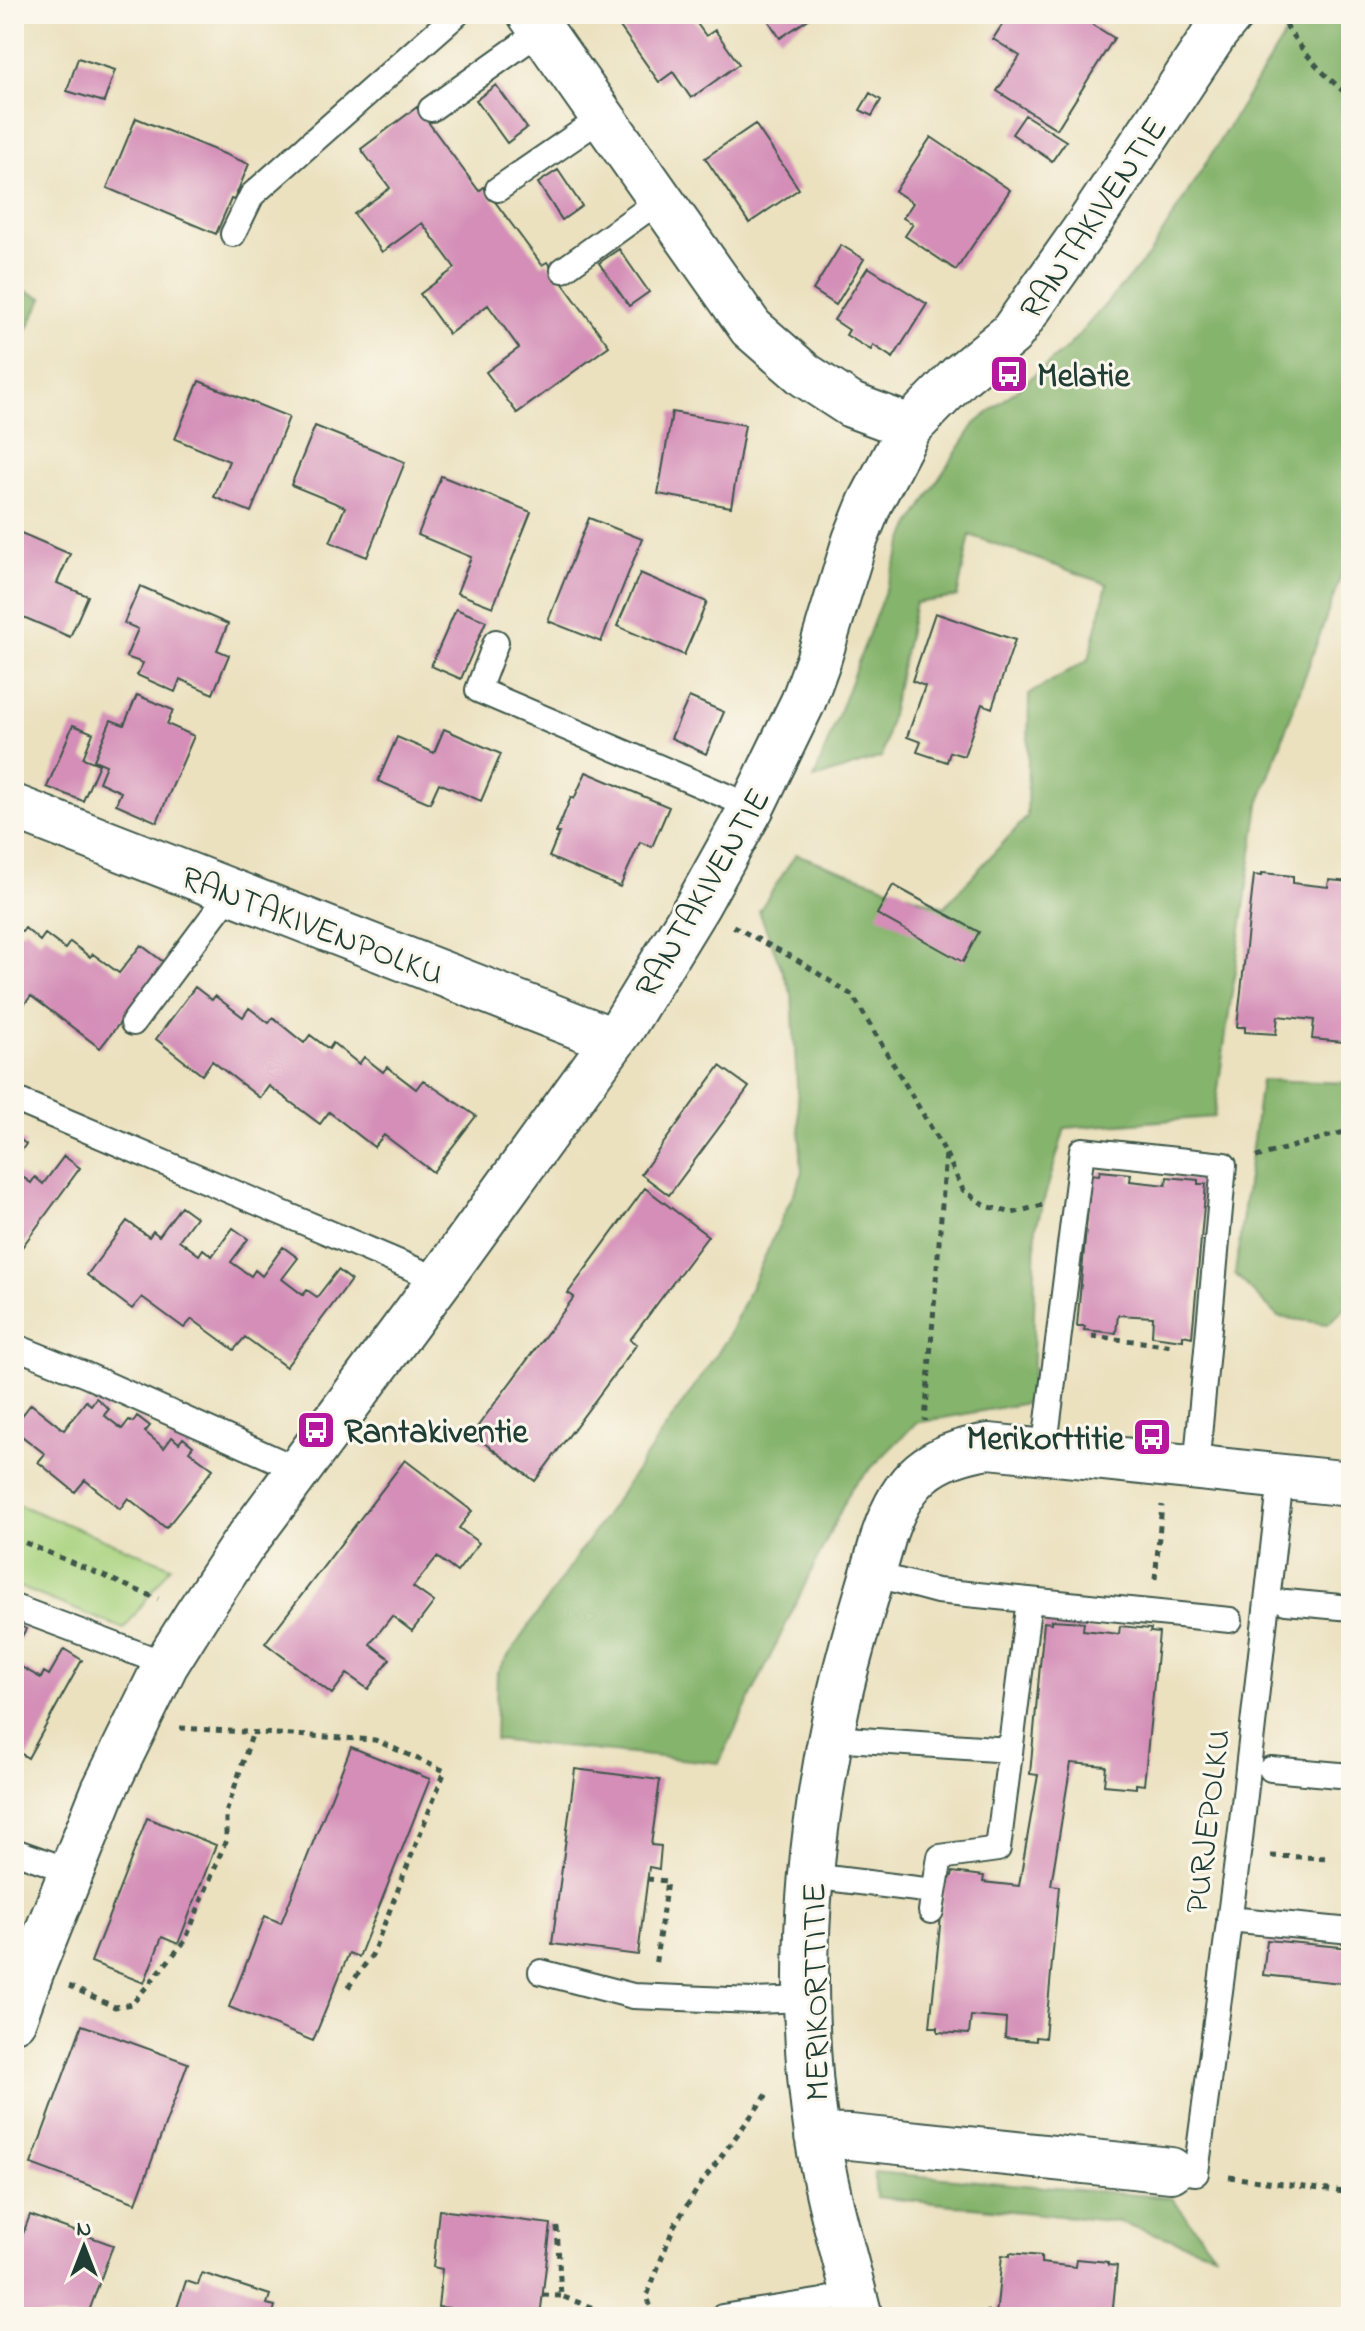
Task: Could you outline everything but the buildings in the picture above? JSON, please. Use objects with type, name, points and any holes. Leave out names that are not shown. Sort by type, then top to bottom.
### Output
[{"type":"street","name":"RANTAKIVENTIE","points":[[14,2019],[104,1790],[166,1664],[241,1548],[623,1027],[697,906],[752,807],[803,702],[855,540],[870,503],[910,427],[960,376],[1011,334],[1231,14]]},
{"type":"street","points":[[536,22],[751,328],[805,375],[851,405],[910,427]]},
{"type":"street","name":"RANTAKIVENPOLKU","points":[[14,807],[613,1040]]},
{"type":"street","points":[[936,1445],[989,1446],[1351,1484]]},
{"type":"street","name":"MERIKORTTITIE","points":[[857,2305],[817,2136],[809,2060],[807,1999],[811,1876],[820,1797],[836,1707],[873,1574],[891,1513],[907,1487],[925,1469],[936,1445]]},
{"type":"street","points":[[817,2136],[1183,2172]]},
{"type":"lane","points":[[233,234],[252,195],[457,14]]},
{"type":"lane","points":[[431,109],[536,22]]},
{"type":"lane","points":[[498,189],[603,117]]},
{"type":"lane","points":[[563,270],[660,200]]},
{"type":"lane","points":[[496,642],[478,690],[752,807]]},
{"type":"lane","points":[[133,1023],[231,892]]},
{"type":"lane","points":[[14,1099],[440,1280]]},
{"type":"lane","points":[[1044,1453],[1082,1150],[1224,1165],[1196,1469]]},
{"type":"lane","points":[[14,1346],[299,1470]]},
{"type":"lane","name":"PURJEPOLKU","points":[[1183,2172],[1229,1919],[1281,1478]]},
{"type":"lane","points":[[873,1574],[937,1591],[1230,1620]]},
{"type":"lane","points":[[811,1876],[932,1901],[940,1857],[998,1849],[1029,1600]]},
{"type":"lane","points":[[1286,1602],[1351,1608]]},
{"type":"lane","points":[[14,1607],[166,1664]]},
{"type":"lane","points":[[831,1738],[1010,1750]]},
{"type":"lane","points":[[1271,1769],[1351,1776]]},
{"type":"lane","points":[[14,1851],[71,1871]]},
{"type":"lane","points":[[1229,1919],[1351,1931]]},
{"type":"lane","points":[[541,1972],[633,1996],[753,2001],[807,1999]]},
{"type":"lane","points":[[722,2317],[823,2301],[857,2305]]},
{"type":"path","points":[[1280,14],[1290,35],[1318,69],[1351,98]]},
{"type":"path","points":[[721,920],[799,961],[853,996],[946,1153],[963,1190],[986,1206],[1013,1213],[1047,1203],[1079,1175]]},
{"type":"path","points":[[1224,1165],[1351,1130]]},
{"type":"path","points":[[936,1445],[925,1420],[946,1153]]},
{"type":"path","points":[[1060,1331],[1207,1351]]},
{"type":"path","points":[[1151,1612],[1163,1496]]},
{"type":"path","points":[[14,1538],[196,1616]]},
{"type":"path","points":[[135,1725],[375,1740],[445,1771],[372,1955],[347,1989]]},
{"type":"path","points":[[32,1970],[115,2007],[132,2004],[185,1941],[226,1840],[226,1813],[253,1732]]},
{"type":"path","points":[[1238,1854],[1330,1858]]},
{"type":"path","points":[[647,1879],[667,1881],[654,1964],[666,1997]]},
{"type":"path","points":[[654,2317],[647,2296],[674,2226],[774,2083]]},
{"type":"path","points":[[1183,2172],[1351,2193]]},
{"type":"path","points":[[557,2227],[561,2296]]},
{"type":"path","points":[[543,2295],[561,2296],[618,2317]]},
{"type":"path","points":[[987,2317],[988,2312],[996,2312]]},
{"type":"green space","points":[[1298,14],[1351,14],[1351,548],[1259,804],[1214,1117],[1065,1128],[1036,1227],[1032,1402],[916,1423],[852,1487],[719,1763],[495,1740],[497,1672],[727,1339],[802,1175],[792,995],[759,911],[796,854],[944,907],[1027,817],[1029,694],[1089,659],[1107,584],[970,535],[957,597],[915,603],[882,757],[814,779],[908,530],[975,424],[1068,347],[1149,255]]},
{"type":"green space","points":[[14,286],[43,298],[14,356]]},
{"type":"green space","points":[[1261,1080],[1351,1083],[1351,1303],[1328,1324],[1278,1317],[1235,1274]]},
{"type":"green space","points":[[14,1503],[171,1566],[124,1629],[14,1585]]},
{"type":"green space","points":[[874,2172],[1172,2198],[1214,2253],[1119,2222],[876,2197]]},
{"type":"place","name":"Melatie","points":[[1009,374]]},
{"type":"place","name":"Rantakiventie","points":[[316,1430]]},
{"type":"place","name":"Merikorttitie","points":[[1152,1437]]}]
